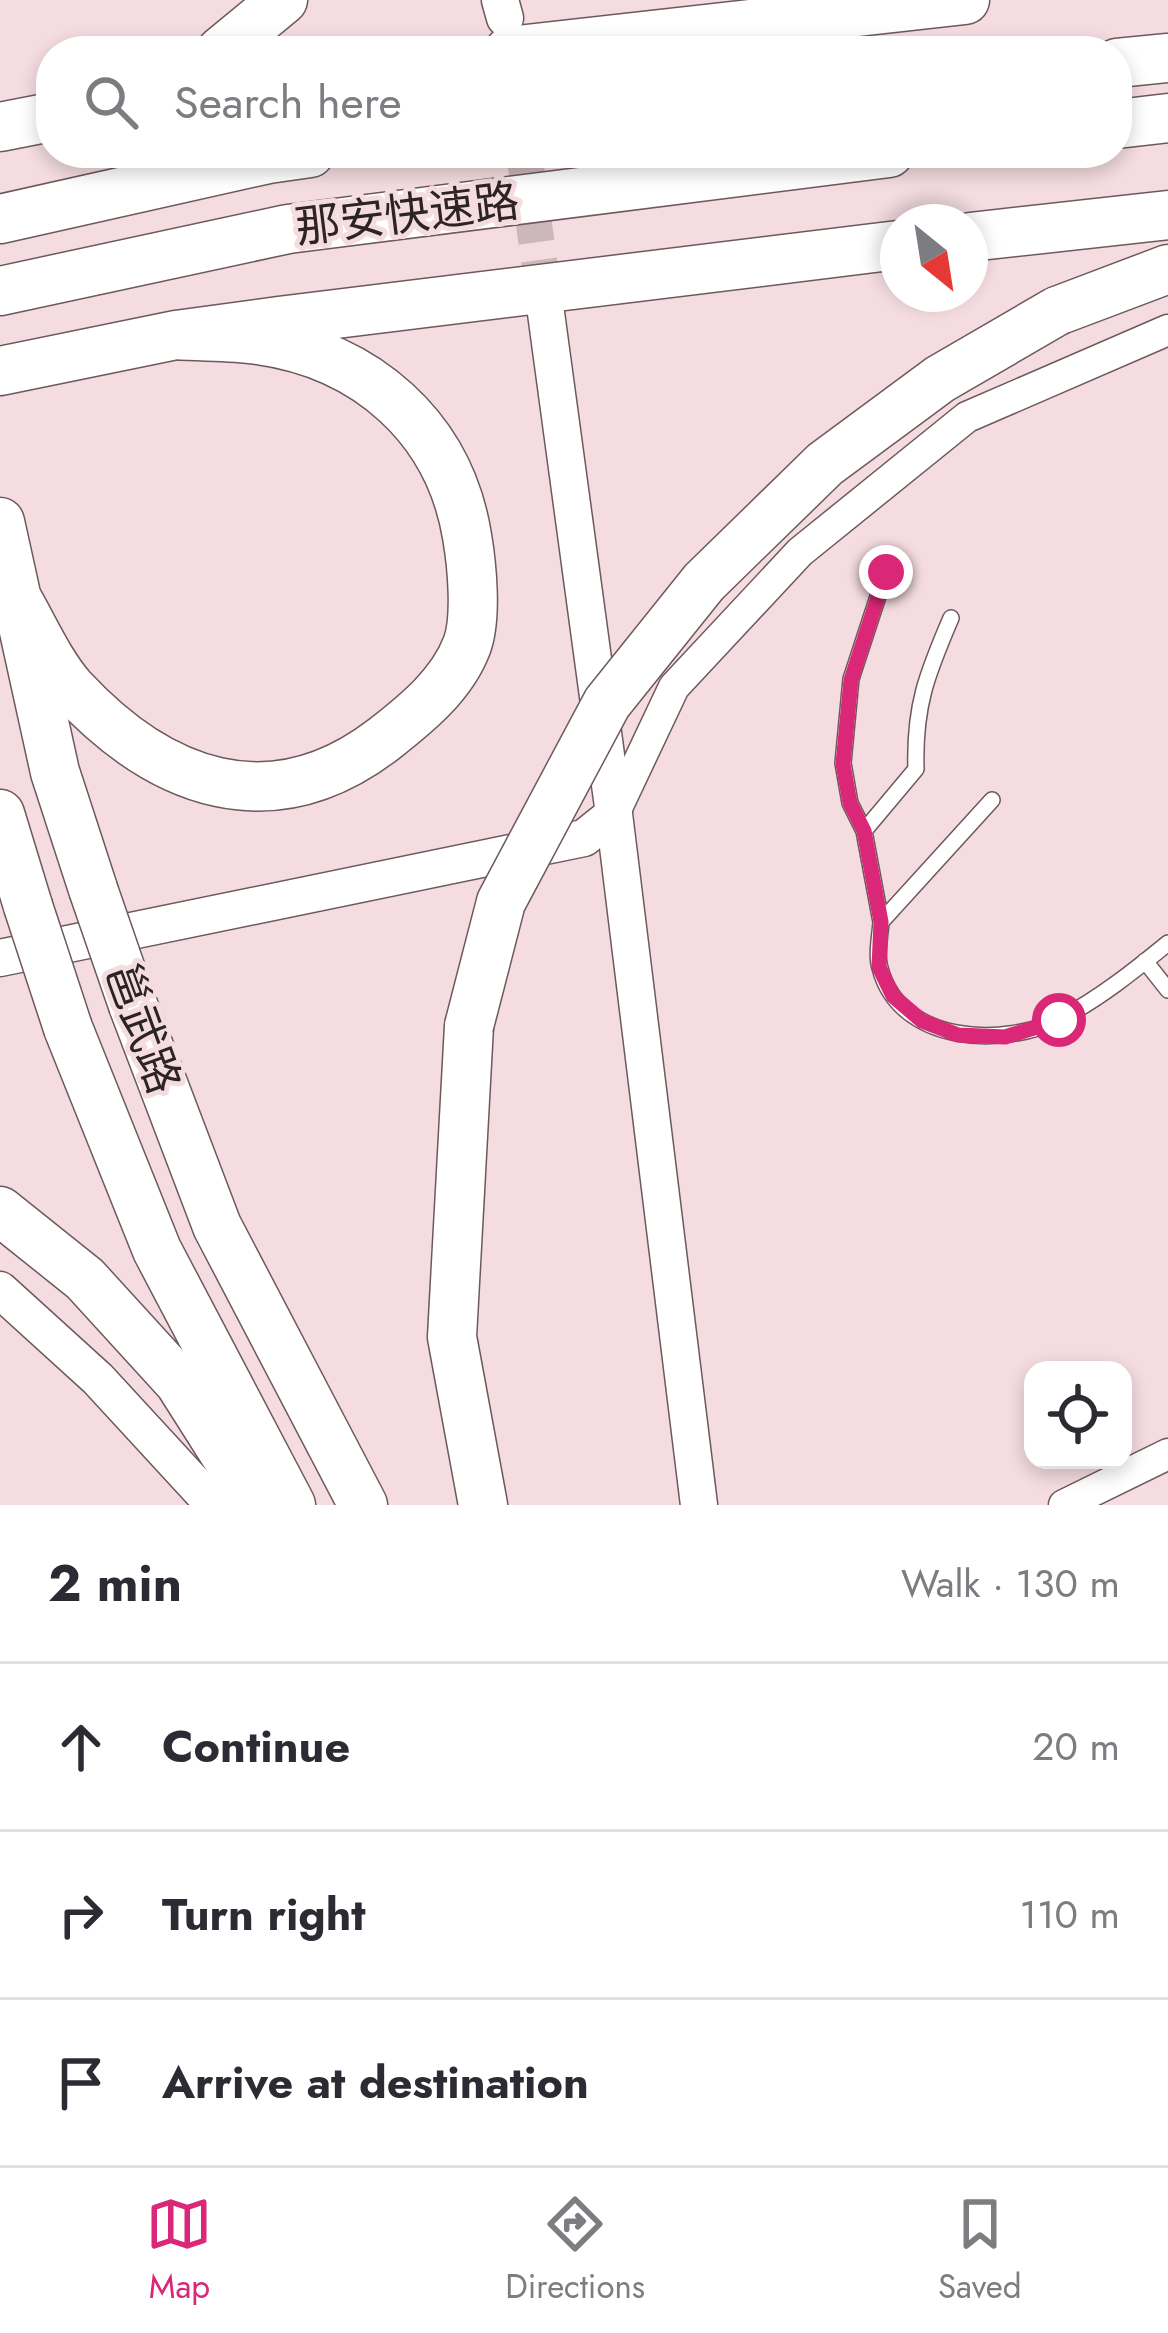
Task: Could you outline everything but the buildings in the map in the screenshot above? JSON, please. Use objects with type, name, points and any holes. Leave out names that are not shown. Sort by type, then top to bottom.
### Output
[{"type":"main road","points":[[239,36],[283,0]]},
{"type":"main road","points":[[504,23],[965,0]]},
{"type":"main road","points":[[1132,62],[1168,58]]},
{"type":"main road","points":[[1132,122],[1168,118]]},
{"type":"main road","points":[[0,127],[36,120]]},
{"type":"main road","name":"那安快速路","points":[[0,219],[228,168]]},
{"type":"main road","name":"那安快速路","points":[[0,291],[288,229],[770,168]]},
{"type":"main road","points":[[988,235],[1168,215]]},
{"type":"main road","points":[[0,371],[176,335],[880,247]]},
{"type":"main road","points":[[483,1505],[452,1337],[469,1025],[501,902],[607,703],[704,582],[825,464],[940,379],[1057,311],[1168,269]]},
{"type":"main road","points":[[19,602],[68,684],[121,735],[178,772],[245,786],[306,783],[369,750],[429,704],[467,644],[472,569],[461,497],[424,433],[380,385],[319,355],[279,345],[176,335]]},
{"type":"main road","name":"邕武路","points":[[0,522],[55,772],[133,1005],[217,1226],[363,1505]]},
{"type":"main road","name":"邕武路","points":[[0,814],[14,921],[68,1028],[158,1250],[291,1505]]},
{"type":"main road","points":[[0,1211],[85,1279],[179,1382],[257,1505]]},
{"type":"street","points":[[546,314],[614,814],[699,1505]]},
{"type":"street","points":[[0,958],[584,838],[614,814],[674,687],[800,552],[968,417],[1168,330]]},
{"type":"street","points":[[14,921],[572,817],[614,814]]},
{"type":"street","points":[[0,1290],[98,1379],[214,1505]]},
{"type":"street","points":[[1064,1505],[1168,1454]]},
{"type":"lane","points":[[886,572],[851,680],[843,764],[850,803],[864,831],[881,922],[879,967],[893,996],[922,1021],[958,1035],[1005,1037],[1059,1020],[1168,943]]},
{"type":"lane","points":[[864,831],[916,769],[914,724],[925,680],[951,618]]},
{"type":"lane","points":[[881,922],[992,800]]},
{"type":"lane","points":[[1145,961],[1168,990]]},
{"type":"tunnel","points":[[526,168],[546,310]]},
{"type":"route","points":[[886,572],[851,680],[843,764],[850,803],[864,831],[881,922],[879,967],[893,996],[922,1021],[958,1035],[1005,1037],[1059,1020]]}]
